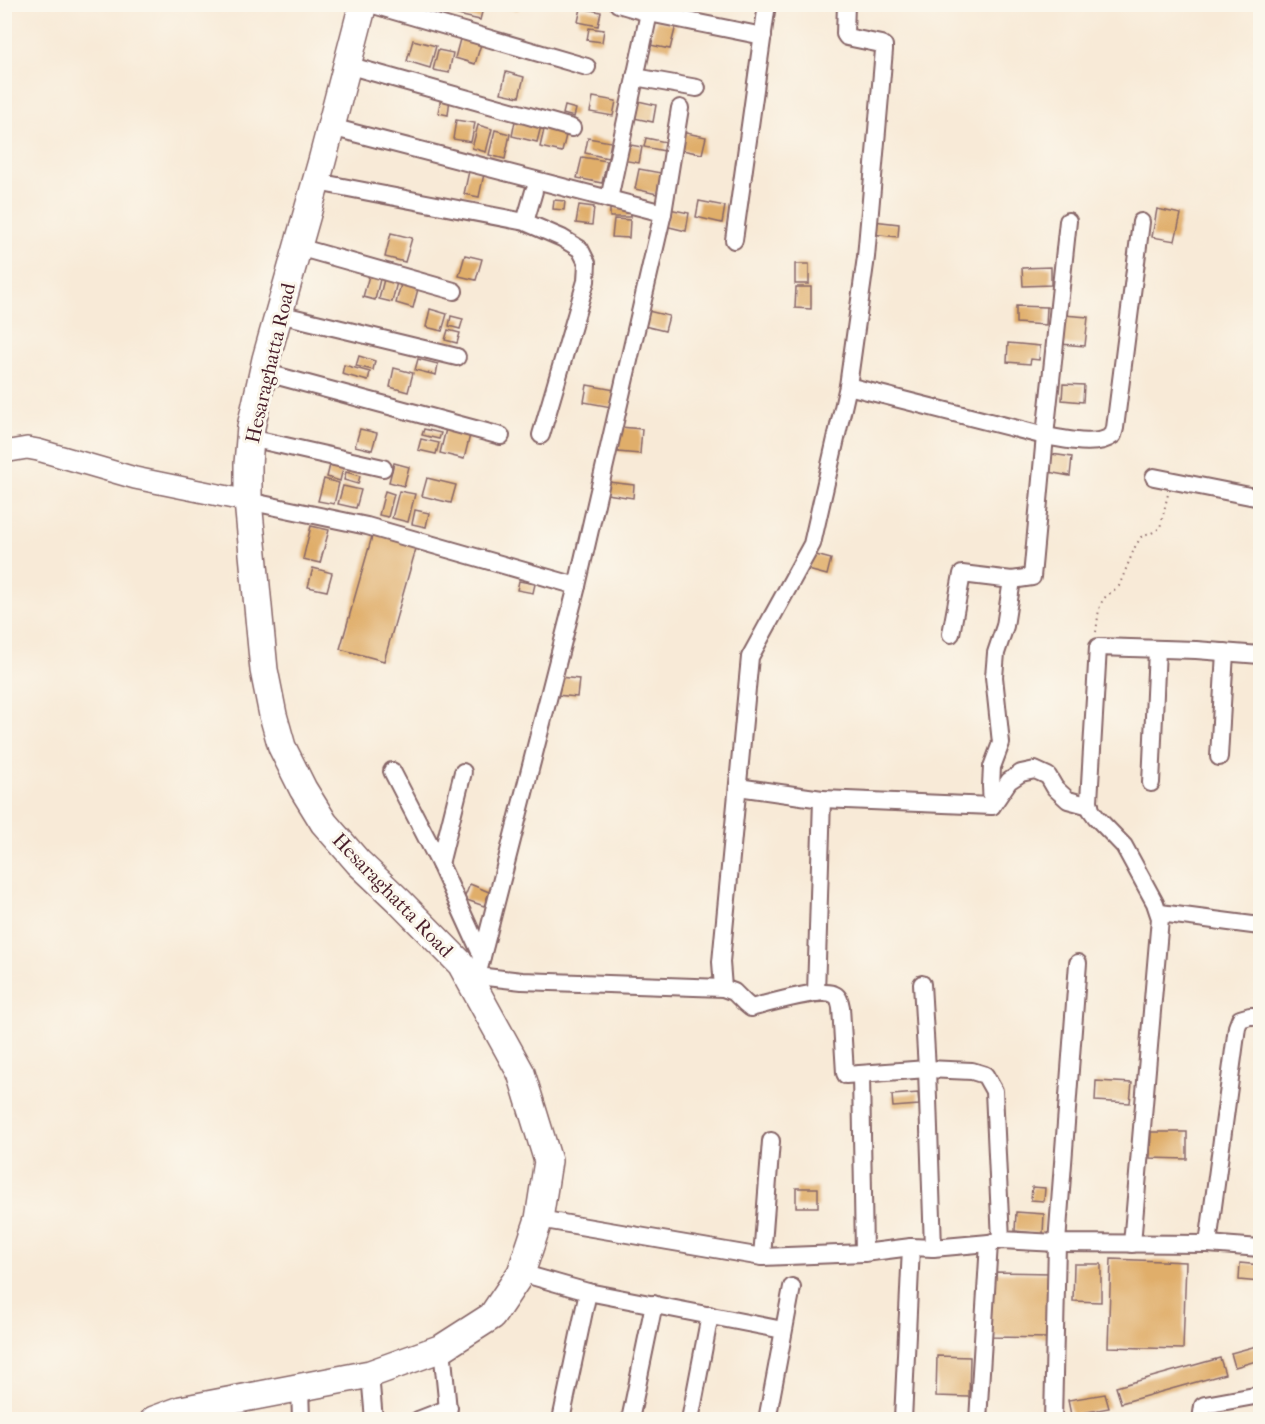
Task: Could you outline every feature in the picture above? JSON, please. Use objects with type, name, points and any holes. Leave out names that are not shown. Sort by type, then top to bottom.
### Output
[{"type":"main road","name":"Hesaraghatta Road","points":[[154,1419],[370,1374],[442,1348],[492,1316],[522,1273],[539,1219],[548,1161],[521,1073],[475,982],[461,964],[358,862],[324,823],[303,789],[282,747],[264,670],[248,501],[250,438],[263,372],[317,182],[363,4]]},
{"type":"street","points":[[370,4],[587,68]]},
{"type":"street","points":[[618,4],[649,13],[763,36]]},
{"type":"street","points":[[734,240],[767,4]]},
{"type":"street","points":[[723,988],[721,962],[750,657],[812,544],[848,386],[866,257],[885,50],[884,45],[847,37],[846,4]]},
{"type":"street","points":[[609,199],[649,13]]},
{"type":"street","points":[[347,65],[572,128]]},
{"type":"street","points":[[635,77],[697,88]]},
{"type":"street","points":[[680,108],[663,213],[577,586],[475,982],[522,981],[723,988],[734,992],[751,1008],[827,992],[838,998],[841,1007],[844,1073],[846,1075],[927,1069],[972,1071],[985,1075],[994,1091],[995,1241],[978,1419]]},
{"type":"street","points":[[331,127],[663,213]]},
{"type":"street","points":[[317,182],[525,222],[562,238],[580,249],[586,263],[586,281],[541,435]]},
{"type":"street","points":[[525,222],[534,191]]},
{"type":"street","points":[[951,634],[962,574],[1012,580],[1032,577],[1068,221]]},
{"type":"street","points":[[848,386],[1045,436],[1097,442],[1108,439],[1113,435],[1141,222]]},
{"type":"street","points":[[298,247],[454,291]]},
{"type":"street","points":[[279,314],[457,357]]},
{"type":"street","points":[[263,372],[501,436]]},
{"type":"street","points":[[250,438],[383,468]]},
{"type":"street","points":[[4,452],[27,448],[38,450],[135,478],[367,526],[577,586]]},
{"type":"street","points":[[1154,477],[1260,498]]},
{"type":"street","points":[[992,806],[992,767],[1000,743],[994,677],[996,653],[1005,626],[1012,580]]},
{"type":"street","points":[[1132,1244],[1160,913],[1124,846],[1096,817],[1090,806],[1098,647],[1260,655]]},
{"type":"street","points":[[1151,783],[1157,649]]},
{"type":"street","points":[[1219,757],[1225,652]]},
{"type":"street","points":[[992,806],[1009,781],[1021,773],[1035,770],[1048,776],[1055,788],[1068,800],[1090,806]]},
{"type":"street","points":[[392,771],[440,864],[482,956]]},
{"type":"street","points":[[440,864],[463,772]]},
{"type":"street","points":[[738,787],[822,799],[992,806]]},
{"type":"street","points":[[816,993],[822,799]]},
{"type":"street","points":[[1160,913],[1260,926]]},
{"type":"street","points":[[1053,1419],[1057,1243],[1078,963]]},
{"type":"street","points":[[922,984],[933,1248]]},
{"type":"street","points":[[1208,1244],[1237,1027],[1240,1019],[1260,1016]]},
{"type":"street","points":[[861,1074],[864,1253]]},
{"type":"street","points":[[762,1257],[771,1141]]},
{"type":"street","points":[[539,1219],[762,1257],[864,1253],[995,1241],[1208,1244],[1260,1248]]},
{"type":"street","points":[[903,1419],[911,1247]]},
{"type":"street","points":[[522,1273],[588,1292],[783,1330]]},
{"type":"street","points":[[767,1419],[792,1287]]},
{"type":"street","points":[[561,1419],[588,1292]]},
{"type":"street","points":[[630,1419],[654,1304]]},
{"type":"street","points":[[690,1419],[710,1315]]},
{"type":"street","points":[[418,1419],[449,1414],[442,1348]]},
{"type":"street","points":[[370,1374],[374,1419]]},
{"type":"street","points":[[300,1387],[301,1419]]},
{"type":"street","points":[[1201,1419],[1205,1405],[1260,1395]]},
{"type":"path","points":[[1098,647],[1097,618],[1103,599],[1119,586],[1141,537],[1160,528],[1171,480]]},
{"type":"building","points":[[461,4],[484,4],[480,20],[458,15]]},
{"type":"building","points":[[503,4],[519,4],[518,10],[503,8]]},
{"type":"building","points":[[581,8],[601,12],[598,26],[578,22]]},
{"type":"building","points":[[656,20],[676,25],[670,49],[650,45]]},
{"type":"building","points":[[589,28],[604,30],[602,42],[587,40]]},
{"type":"building","points":[[460,39],[481,44],[475,64],[455,58]]},
{"type":"building","points":[[413,40],[436,46],[430,68],[407,61]]},
{"type":"building","points":[[438,50],[453,53],[449,73],[433,70]]},
{"type":"building","points":[[506,72],[524,77],[519,97],[501,93]]},
{"type":"building","points":[[441,97],[450,98],[448,115],[438,113]]},
{"type":"building","points":[[593,97],[616,101],[613,116],[590,112]]},
{"type":"building","points":[[638,101],[656,105],[653,122],[634,118]]},
{"type":"building","points":[[565,106],[576,109],[574,117],[563,114]]},
{"type":"building","points":[[516,116],[542,122],[537,142],[512,136]]},
{"type":"building","points":[[456,120],[475,123],[471,142],[453,139]]},
{"type":"building","points":[[478,125],[492,129],[486,152],[472,148]]},
{"type":"building","points":[[545,125],[567,131],[562,152],[540,147]]},
{"type":"building","points":[[495,130],[510,134],[505,159],[489,155]]},
{"type":"building","points":[[681,132],[706,137],[702,154],[677,149]]},
{"type":"building","points":[[588,138],[611,142],[608,158],[585,153]]},
{"type":"building","points":[[646,138],[666,142],[665,151],[644,147]]},
{"type":"building","points":[[625,144],[642,147],[639,163],[622,160]]},
{"type":"building","points":[[582,157],[607,161],[602,183],[577,178]]},
{"type":"building","points":[[639,169],[661,173],[657,194],[635,189]]},
{"type":"building","points":[[469,171],[484,174],[479,197],[464,194]]},
{"type":"building","points":[[554,200],[565,201],[564,210],[553,209]]},
{"type":"building","points":[[699,201],[725,206],[722,223],[696,217]]},
{"type":"building","points":[[579,205],[594,207],[592,225],[576,223]]},
{"type":"building","points":[[610,208],[631,209],[631,217],[610,217]]},
{"type":"building","points":[[669,209],[689,213],[686,231],[665,226]]},
{"type":"building","points":[[1157,209],[1181,214],[1175,241],[1152,237]]},
{"type":"building","points":[[614,219],[630,220],[629,238],[612,237]]},
{"type":"building","points":[[873,221],[899,224],[898,237],[872,234]]},
{"type":"building","points":[[391,233],[412,238],[405,262],[385,257]]},
{"type":"building","points":[[465,255],[482,259],[476,280],[459,276]]},
{"type":"building","points":[[795,264],[809,264],[809,284],[795,284]]},
{"type":"building","points":[[1051,267],[1051,285],[1023,286],[1022,268]]},
{"type":"building","points":[[370,272],[381,275],[375,300],[363,297]]},
{"type":"building","points":[[385,275],[398,278],[392,302],[379,299]]},
{"type":"building","points":[[402,280],[419,285],[413,308],[396,303]]},
{"type":"building","points":[[796,287],[811,287],[811,309],[795,308]]},
{"type":"building","points":[[1016,306],[1047,307],[1046,325],[1016,323]]},
{"type":"building","points":[[430,309],[447,314],[442,331],[426,327]]},
{"type":"building","points":[[644,310],[669,316],[665,331],[640,325]]},
{"type":"building","points":[[1063,315],[1088,317],[1085,346],[1060,344]]},
{"type":"building","points":[[451,316],[463,319],[460,329],[449,326]]},
{"type":"building","points":[[448,330],[460,333],[457,343],[445,340]]},
{"type":"building","points":[[1008,343],[1040,346],[1039,360],[1031,359],[1030,364],[1007,362]]},
{"type":"building","points":[[359,356],[375,361],[373,370],[356,366]]},
{"type":"building","points":[[418,359],[438,364],[436,375],[415,370]]},
{"type":"building","points":[[344,365],[370,372],[368,381],[342,374]]},
{"type":"building","points":[[394,368],[413,373],[408,392],[390,387]]},
{"type":"building","points":[[1063,384],[1084,385],[1083,402],[1062,400]]},
{"type":"building","points":[[587,385],[615,390],[611,407],[584,402]]},
{"type":"building","points":[[447,425],[471,431],[464,459],[440,453]]},
{"type":"building","points":[[620,427],[642,429],[640,454],[618,452]]},
{"type":"building","points":[[360,429],[377,433],[372,450],[355,446]]},
{"type":"building","points":[[424,429],[441,433],[439,439],[422,435]]},
{"type":"building","points":[[421,439],[439,443],[436,454],[418,450]]},
{"type":"building","points":[[1051,454],[1072,457],[1070,476],[1048,472]]},
{"type":"building","points":[[331,461],[344,464],[340,481],[327,477]]},
{"type":"building","points":[[394,463],[409,467],[404,486],[389,482]]},
{"type":"building","points":[[346,472],[360,476],[358,484],[344,480]]},
{"type":"building","points":[[427,478],[456,485],[451,503],[422,496]]},
{"type":"building","points":[[324,479],[339,483],[334,504],[318,501]]},
{"type":"building","points":[[608,482],[634,485],[633,498],[607,494]]},
{"type":"building","points":[[343,486],[361,490],[356,508],[338,504]]},
{"type":"building","points":[[385,491],[394,494],[388,517],[379,515]]},
{"type":"building","points":[[399,491],[415,494],[408,522],[392,518]]},
{"type":"building","points":[[415,510],[429,513],[426,527],[412,524]]},
{"type":"building","points":[[311,526],[329,530],[320,563],[303,559]]},
{"type":"building","points":[[373,533],[417,545],[384,661],[340,649]]},
{"type":"building","points":[[812,554],[831,559],[827,575],[808,570]]},
{"type":"building","points":[[313,568],[332,573],[327,591],[308,587]]},
{"type":"building","points":[[519,581],[535,584],[533,593],[517,590]]},
{"type":"building","points":[[558,677],[579,679],[577,697],[556,695]]},
{"type":"building","points":[[470,884],[489,892],[484,906],[464,899]]},
{"type":"building","points":[[1096,1081],[1132,1083],[1130,1103],[1095,1101]]},
{"type":"building","points":[[918,1093],[919,1105],[893,1107],[892,1095]]},
{"type":"building","points":[[1151,1132],[1187,1132],[1187,1159],[1150,1158]]},
{"type":"building","points":[[1258,1138],[1260,1138],[1260,1160],[1255,1159]]},
{"type":"building","points":[[1032,1187],[1045,1188],[1044,1201],[1031,1200]]},
{"type":"building","points":[[796,1188],[818,1188],[818,1207],[796,1207]]},
{"type":"building","points":[[1016,1212],[1044,1214],[1043,1234],[1015,1231]]},
{"type":"building","points":[[1111,1259],[1186,1262],[1183,1349],[1108,1347]]},
{"type":"building","points":[[1240,1263],[1260,1265],[1260,1282],[1239,1280]]},
{"type":"building","points":[[1074,1264],[1101,1264],[1101,1302],[1073,1301]]},
{"type":"building","points":[[990,1272],[1051,1273],[1049,1338],[989,1337]]},
{"type":"building","points":[[1260,1345],[1260,1360],[1235,1367],[1231,1353]]},
{"type":"building","points":[[937,1356],[970,1357],[969,1397],[936,1396]]},
{"type":"building","points":[[1220,1358],[1225,1374],[1121,1403],[1116,1387]]},
{"type":"building","points":[[1105,1394],[1109,1408],[1071,1415],[1068,1400]]}]
